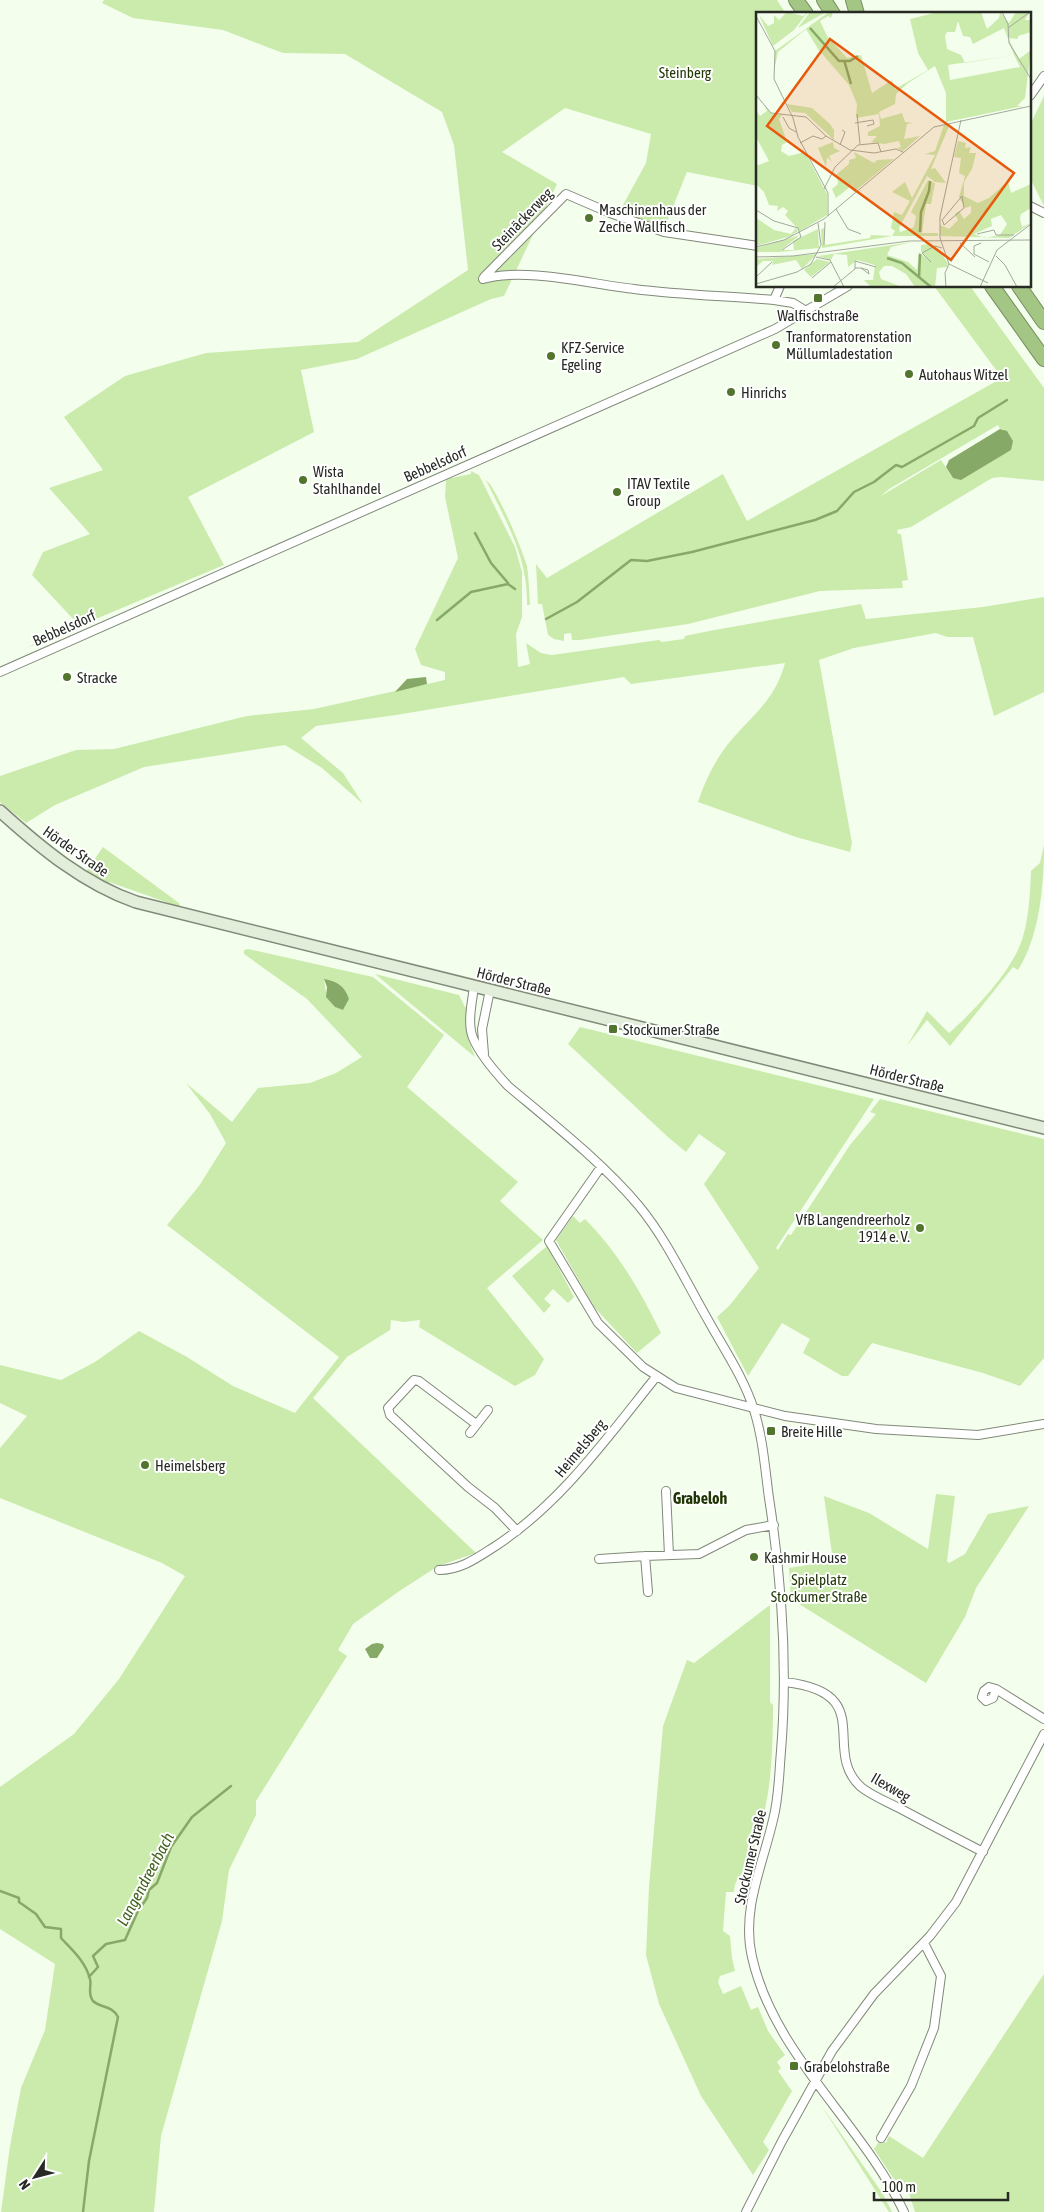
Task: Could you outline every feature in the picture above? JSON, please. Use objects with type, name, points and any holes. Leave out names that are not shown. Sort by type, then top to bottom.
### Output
[{"type":"highway","points":[[796,0],[805,12]]},
{"type":"highway","points":[[824,0],[832,12]]},
{"type":"highway","points":[[993,288],[1044,359]]},
{"type":"highway","points":[[1020,288],[1044,322]]},
{"type":"main road","name":"Hörder Straße","points":[[0,811],[69,868],[101,888],[128,899],[175,913],[1044,1128]]},
{"type":"street","points":[[1032,93],[1044,76]]},
{"type":"street","name":"Steinäckerweg","points":[[756,246],[664,232],[610,214],[566,194],[483,279],[498,274],[556,278],[636,290],[774,300]]},
{"type":"street","points":[[1032,207],[1044,213]]},
{"type":"street","points":[[779,288],[774,300],[793,303],[806,311]]},
{"type":"street","name":"Bebbelsdorf","points":[[0,672],[775,329],[845,288]]},
{"type":"street","name":"Stockumer Straße","points":[[474,987],[472,1037],[484,1056],[508,1086],[601,1167],[635,1201],[660,1236],[740,1377],[753,1406],[759,1428],[774,1526],[785,1641],[785,1682],[777,1801],[754,1891],[750,1945],[756,1973],[770,2008],[815,2079],[888,2183],[904,2212]]},
{"type":"street","points":[[484,1056],[482,1029],[490,990]]},
{"type":"street","points":[[601,1167],[549,1241],[593,1316],[641,1365],[656,1377],[689,1392],[753,1406],[785,1416],[823,1422],[978,1435],[1044,1424]]},
{"type":"street","name":"Heimelsberg","points":[[439,1570],[450,1570],[471,1561],[517,1531],[564,1488],[656,1377]]},
{"type":"street","points":[[476,1424],[420,1381],[414,1380],[387,1409],[390,1415],[468,1487],[495,1508],[517,1531]]},
{"type":"street","points":[[470,1433],[488,1410]]},
{"type":"street","points":[[666,1491],[669,1555]]},
{"type":"street","points":[[599,1559],[699,1554],[746,1530],[774,1526]]},
{"type":"street","points":[[645,1556],[648,1592]]},
{"type":"street","name":"Ilexweg","points":[[785,1682],[804,1684],[819,1690],[836,1704],[842,1715],[849,1767],[862,1788],[983,1852]]},
{"type":"street","points":[[996,1689],[1044,1719]]},
{"type":"street","points":[[746,2212],[815,2079],[866,2003],[893,1972],[924,1943],[956,1902],[1044,1734]]},
{"type":"street","points":[[882,2138],[908,2094],[925,2056],[934,2028],[942,1976],[924,1943]]},
{"type":"green space","name":"Steinberg","points":[[104,0],[777,0],[785,12],[756,12],[756,186],[687,172],[664,229],[618,214],[646,163],[651,134],[565,108],[502,152],[557,184],[504,296],[491,299],[357,359],[301,370],[314,432],[188,497],[224,565],[27,648],[75,621],[32,575],[43,552],[90,534],[49,488],[103,470],[64,417],[125,376],[206,353],[358,342],[468,270],[454,145],[442,112],[345,54],[283,53],[223,30],[133,18],[102,3]]},
{"type":"green space","points":[[1044,96],[1044,206],[1032,182],[1032,121]]},
{"type":"green space","points":[[935,288],[971,288],[1044,388],[1044,481],[1001,477],[992,478],[911,527],[897,530],[898,534],[901,534],[908,580],[902,581],[903,588],[820,591],[688,624],[580,640],[572,640],[571,633],[564,634],[564,641],[554,639],[548,635],[542,604],[538,604],[536,564],[547,578],[723,474],[747,521],[1002,378]],"holes":[[[998,425],[1000,429],[1004,429],[953,478],[941,460],[881,496],[889,489]]]},
{"type":"green space","points":[[471,471],[479,475],[515,547],[522,572],[522,617],[516,634],[518,667],[530,664],[526,643],[541,653],[552,655],[659,640],[662,642],[684,639],[685,636],[709,631],[861,604],[866,619],[983,607],[1044,597],[1044,692],[994,716],[973,637],[947,637],[936,633],[854,648],[819,660],[852,843],[850,852],[796,837],[698,802],[718,758],[769,698],[781,676],[785,663],[631,684],[624,677],[396,715],[316,726],[301,738],[343,773],[363,804],[322,768],[285,745],[144,767],[55,805],[26,823],[0,802],[0,776],[76,750],[114,749],[247,716],[314,709],[445,680],[445,672],[421,665],[415,649],[458,558],[445,497],[446,479],[471,474]]},
{"type":"green space","points":[[486,480],[502,506],[527,566],[530,605],[527,605],[524,571],[520,555]]},
{"type":"green space","points":[[1044,845],[1042,893],[1036,926],[1018,970],[1013,967],[950,1046],[927,1020],[907,1046],[927,1011],[949,1033],[1001,978],[1022,940],[1029,906],[1031,871],[1040,863]]},
{"type":"green space","points":[[103,847],[179,903],[180,907],[109,882],[107,885],[85,873]]},
{"type":"green space","points":[[248,949],[373,977],[444,1035],[407,1087],[518,1182],[500,1201],[543,1240],[487,1288],[544,1359],[535,1375],[515,1386],[419,1327],[420,1320],[404,1322],[391,1320],[390,1330],[347,1357],[313,1398],[476,1553],[438,1566],[353,1624],[338,1650],[347,1656],[256,1801],[256,1815],[229,1870],[222,1921],[161,2136],[154,2212],[1,2212],[10,2146],[21,2088],[45,2030],[55,1964],[0,1929],[0,1787],[74,1734],[119,1679],[185,1576],[162,1563],[0,1498],[0,1448],[27,1416],[0,1403],[0,1365],[61,1380],[95,1362],[139,1331],[187,1357],[233,1386],[295,1413],[339,1357],[167,1225],[199,1186],[226,1143],[210,1114],[186,1083],[232,1122],[258,1088],[310,1083],[336,1073],[362,1057],[307,999],[244,954],[244,950]],"holes":[[[324,980],[333,981],[343,988],[349,999],[343,1010],[335,1007],[326,992]]]},
{"type":"green space","points":[[375,974],[459,995],[465,1007],[468,1007],[468,1039],[475,1057]]},
{"type":"green space","points":[[580,1027],[874,1099],[776,1248],[778,1250],[788,1234],[791,1235],[850,1145],[876,1114],[870,1112],[880,1099],[1044,1139],[1044,1358],[1020,1386],[983,1373],[872,1343],[848,1376],[842,1376],[803,1353],[810,1339],[782,1323],[748,1376],[717,1317],[730,1305],[759,1268],[704,1184],[726,1153],[699,1134],[686,1152],[669,1138],[568,1044]]},
{"type":"green space","points":[[573,1216],[580,1223],[585,1219],[608,1245],[637,1288],[661,1333],[637,1353],[594,1307],[556,1240]]},
{"type":"green space","points":[[547,1246],[574,1297],[568,1303],[553,1289],[544,1299],[551,1305],[544,1313],[512,1276]]},
{"type":"green space","name":"Spielplatz Stockumer Straße","points":[[936,1494],[955,1496],[947,1561],[949,1563],[965,1554],[988,1514],[1029,1506],[976,1588],[965,1617],[926,1683],[791,1599],[789,1568],[833,1561],[824,1496],[869,1513],[928,1549]]},
{"type":"green space","points":[[770,1605],[770,1702],[773,1705],[773,1718],[769,1787],[761,1826],[750,1859],[737,1881],[734,1892],[726,1892],[723,1931],[730,1936],[735,1971],[720,1976],[718,1982],[723,1994],[741,1986],[751,2010],[758,2007],[768,2031],[785,2055],[777,2062],[781,2068],[778,2071],[792,2091],[763,2142],[769,2150],[753,2175],[701,2096],[659,2004],[646,1955],[649,1887],[663,1726],[687,1660],[694,1663]]},
{"type":"green space","points":[[1044,1974],[1044,2212],[915,2212],[909,2193],[901,2190],[874,2149],[881,2139],[886,2143],[889,2136],[923,2158]]},
{"type":"green space","points":[[821,2105],[883,2194],[892,2212],[889,2212]]},
{"type":"shaded area","points":[[1000,429],[1007,431],[1013,441],[1011,450],[961,480],[953,478],[946,467],[949,460]]},
{"type":"shaded area","points":[[426,677],[427,684],[395,692],[407,679]]},
{"type":"shaded area","points":[[324,979],[333,981],[343,987],[349,999],[343,1010],[335,1007],[326,997],[327,987]]},
{"type":"shaded area","points":[[377,1643],[383,1644],[384,1647],[377,1658],[370,1658],[365,1649]]},
{"type":"waterway","points":[[546,619],[577,602],[631,560],[647,561],[692,552],[815,520],[837,511],[854,492],[874,482],[896,465],[902,467],[974,426],[978,418],[1007,400]]},
{"type":"waterway","points":[[475,533],[491,563],[508,583]]},
{"type":"waterway","points":[[437,620],[471,592],[508,584],[515,589]]},
{"type":"waterway","name":"Langendreerbach","points":[[89,1977],[98,1967],[93,1956],[106,1944],[125,1940],[138,1911],[147,1898],[149,1890],[157,1883],[171,1847],[192,1817],[231,1786]]},
{"type":"waterway","name":"Langendreerbach","points":[[0,1891],[19,1898],[19,1902],[36,1914],[45,1927],[61,1929],[61,1938],[78,1957],[88,1973],[90,1995],[93,2001],[113,2010],[118,2017],[89,2161],[83,2212]]},
{"type":"place","name":"Maschinenhaus der Zeche Wallfisch","points":[[589,218]]},
{"type":"place","name":"Walfischstraße","points":[[818,298]]},
{"type":"place","name":"Tranformatorenstation Müllumladestation","points":[[776,345]]},
{"type":"place","name":"KFZ-Service Egeling","points":[[551,356]]},
{"type":"place","name":"Autohaus Witzel","points":[[909,374]]},
{"type":"place","name":"Hinrichs","points":[[731,392]]},
{"type":"place","name":"Wista Stahlhandel","points":[[303,480]]},
{"type":"place","name":"ITAV Textile Group","points":[[617,492]]},
{"type":"place","name":"Stracke","points":[[67,677]]},
{"type":"place","name":"Stockumer Straße","points":[[613,1029]]},
{"type":"place","name":"VfB Langendreerholz 1914 e. V.","points":[[920,1228]]},
{"type":"place","name":"Breite Hille","points":[[771,1431]]},
{"type":"place","name":"Heimelsberg","points":[[145,1465]]},
{"type":"place","name":"Kashmir House","points":[[754,1557]]},
{"type":"place","name":"Grabelohstraße","points":[[794,2066]]},
{"type":"district","name":"Grabeloh","points":[[700,1498]]}]
